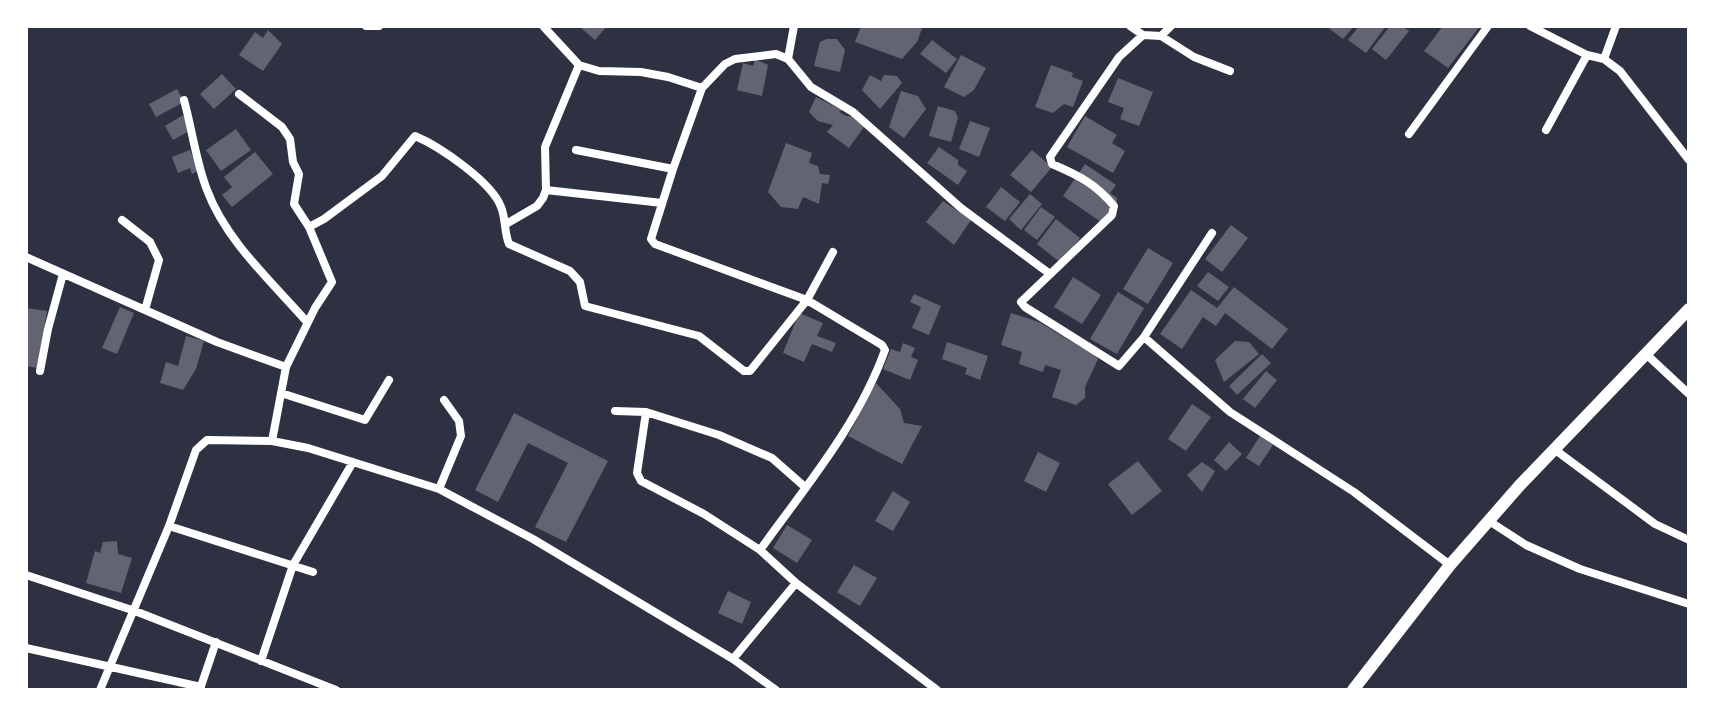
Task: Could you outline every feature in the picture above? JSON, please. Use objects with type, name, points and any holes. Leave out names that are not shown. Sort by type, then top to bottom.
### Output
[{"type":"main road","points":[[1353,690],[1450,565],[1554,449],[1689,309]]},
{"type":"street","points":[[366,26],[379,26]]},
{"type":"street","points":[[543,26],[579,65],[599,71],[641,72],[668,77],[702,88]]},
{"type":"street","points":[[788,59],[794,26]]},
{"type":"street","points":[[1130,26],[1143,35],[1161,36],[1194,57],[1230,71]]},
{"type":"street","points":[[1161,36],[1171,26]]},
{"type":"street","points":[[1409,134],[1488,26]]},
{"type":"street","points":[[1530,26],[1587,55],[1604,59],[1620,71],[1689,160]]},
{"type":"street","points":[[1604,59],[1616,26]]},
{"type":"street","points":[[1143,35],[1119,57],[1054,151],[1050,162],[1091,182],[1114,206],[1114,211],[1021,302],[1119,366],[1144,337],[1212,233]]},
{"type":"street","points":[[760,550],[852,420],[876,375],[885,350],[882,345],[807,300],[652,243],[662,203],[702,88],[725,64],[735,59],[776,54],[788,59],[811,87],[853,112],[961,208],[1050,274]]},
{"type":"street","points":[[1546,130],[1587,55]]},
{"type":"street","points":[[506,224],[537,206],[546,190],[545,147],[579,65]]},
{"type":"street","points":[[239,94],[282,127],[290,139],[293,162],[299,174],[294,204],[309,227],[332,282],[315,308],[286,367],[272,441]]},
{"type":"street","points":[[184,100],[206,188],[214,207],[260,269],[308,321]]},
{"type":"street","points":[[309,227],[382,176],[415,136],[486,186],[500,204],[509,244],[570,271],[576,276],[585,306],[699,336],[747,372],[807,300],[833,252]]},
{"type":"street","points":[[576,150],[673,169]]},
{"type":"street","points":[[546,190],[662,203]]},
{"type":"street","points":[[122,220],[150,242],[159,260],[145,310]]},
{"type":"street","points":[[26,257],[217,342],[286,367]]},
{"type":"street","points":[[40,371],[63,274]]},
{"type":"street","points":[[1144,337],[1230,412],[1354,492],[1450,565]]},
{"type":"street","points":[[1646,354],[1689,394]]},
{"type":"street","points":[[281,393],[365,420],[389,380]]},
{"type":"street","points":[[439,489],[461,436],[459,421],[444,400]]},
{"type":"street","points":[[615,411],[646,412],[719,435],[772,458],[805,487]]},
{"type":"street","points":[[646,412],[638,478],[704,514],[760,550],[796,583],[937,690]]},
{"type":"street","points":[[100,690],[169,526],[196,450],[203,442],[214,439],[272,441],[308,448],[439,489],[522,533],[733,659],[776,690]]},
{"type":"street","points":[[1554,449],[1655,524],[1689,540]]},
{"type":"street","points":[[261,661],[293,565],[353,462]]},
{"type":"street","points":[[1489,521],[1526,545],[1580,569],[1689,604]]},
{"type":"street","points":[[169,526],[313,572]]},
{"type":"street","points":[[26,575],[135,611],[336,690]]},
{"type":"street","points":[[733,659],[796,583]]},
{"type":"street","points":[[26,648],[201,688],[216,642]]},
{"type":"building","points":[[607,26],[595,40],[581,28]]},
{"type":"building","points":[[861,26],[923,26],[917,42],[902,59],[855,42]]},
{"type":"building","points":[[1326,26],[1354,26],[1343,39]]},
{"type":"building","points":[[1359,26],[1386,26],[1366,53],[1348,40]]},
{"type":"building","points":[[1390,26],[1402,26],[1409,31],[1386,60],[1372,49]]},
{"type":"building","points":[[1443,26],[1480,26],[1448,68],[1424,51]]},
{"type":"building","points":[[268,30],[282,44],[263,71],[239,55],[255,32],[263,38]]},
{"type":"building","points":[[837,39],[845,50],[840,72],[814,66],[820,42]]},
{"type":"building","points":[[932,40],[957,59],[946,73],[920,54]]},
{"type":"building","points":[[961,55],[986,68],[974,90],[964,97],[944,87]]},
{"type":"building","points":[[755,59],[768,65],[762,96],[737,90],[743,63],[753,66]]},
{"type":"building","points":[[1051,65],[1073,73],[1072,77],[1083,81],[1073,107],[1064,104],[1053,113],[1035,107]]},
{"type":"building","points":[[222,74],[236,89],[214,109],[200,94]]},
{"type":"building","points":[[870,75],[881,81],[884,75],[897,76],[902,83],[880,109],[862,90]]},
{"type":"building","points":[[1118,78],[1153,92],[1139,126],[1120,119],[1124,108],[1108,102]]},
{"type":"building","points":[[177,89],[184,102],[156,117],[149,104]]},
{"type":"building","points":[[901,91],[918,96],[926,109],[904,138],[889,127]]},
{"type":"building","points":[[816,97],[842,110],[839,112],[846,116],[855,116],[866,124],[849,148],[827,132],[833,125],[818,121],[809,112]]},
{"type":"building","points":[[938,106],[955,111],[958,118],[951,142],[929,136]]},
{"type":"building","points":[[183,115],[191,130],[173,140],[165,126]]},
{"type":"building","points":[[1085,116],[1117,135],[1112,143],[1125,151],[1113,173],[1067,147]]},
{"type":"building","points":[[970,121],[990,128],[979,157],[959,149]]},
{"type":"building","points":[[236,129],[251,150],[221,171],[206,150]]},
{"type":"building","points":[[786,143],[812,153],[809,163],[818,166],[820,174],[830,175],[828,184],[822,183],[819,204],[803,197],[798,209],[781,207],[768,192]]},
{"type":"building","points":[[939,147],[958,160],[958,165],[967,171],[958,185],[927,163]]},
{"type":"building","points":[[190,150],[198,171],[192,174],[190,168],[178,173],[172,157]]},
{"type":"building","points":[[1032,150],[1052,167],[1031,192],[1010,175]]},
{"type":"building","points":[[255,152],[273,174],[232,207],[222,195],[232,187],[224,177]]},
{"type":"building","points":[[1085,164],[1116,185],[1110,193],[1117,198],[1117,204],[1104,224],[1063,196]]},
{"type":"building","points":[[1001,187],[1020,202],[1005,221],[986,207]]},
{"type":"building","points":[[1030,194],[1042,204],[1021,230],[1009,219]]},
{"type":"building","points":[[943,201],[971,220],[954,245],[926,222]]},
{"type":"building","points":[[1041,207],[1055,217],[1037,240],[1024,230]]},
{"type":"building","points":[[1056,219],[1080,238],[1061,263],[1037,244]]},
{"type":"building","points":[[1231,225],[1248,238],[1222,272],[1205,259]]},
{"type":"building","points":[[1148,248],[1173,263],[1148,304],[1123,289]]},
{"type":"building","points":[[1208,272],[1229,287],[1218,301],[1197,286]]},
{"type":"building","points":[[1073,277],[1101,295],[1082,324],[1054,307]]},
{"type":"building","points":[[1234,287],[1288,329],[1272,349],[1225,313],[1216,326],[1203,317],[1182,349],[1160,334],[1191,290],[1217,308]]},
{"type":"building","points":[[1118,292],[1144,308],[1117,354],[1090,339]]},
{"type":"building","points":[[914,294],[941,306],[929,335],[912,328],[921,307],[910,302]]},
{"type":"building","points":[[120,307],[134,313],[117,354],[102,348]]},
{"type":"building","points":[[26,308],[47,311],[38,368],[26,366]]},
{"type":"building","points":[[799,313],[823,323],[817,336],[836,343],[832,352],[812,344],[804,362],[783,353]]},
{"type":"building","points":[[1011,313],[1039,322],[1082,348],[1086,346],[1098,359],[1085,387],[1085,398],[1076,405],[1052,397],[1061,370],[1045,365],[1043,372],[1019,364],[1022,352],[1001,345]]},
{"type":"building","points":[[186,336],[204,341],[196,369],[183,390],[160,383],[166,362],[178,366]]},
{"type":"building","points":[[1235,341],[1249,342],[1259,354],[1224,382],[1215,360]]},
{"type":"building","points":[[947,342],[988,356],[980,380],[965,374],[967,368],[942,359]]},
{"type":"building","points":[[903,343],[915,348],[911,357],[918,360],[910,380],[883,369],[891,349],[900,352]]},
{"type":"building","points":[[1262,354],[1271,363],[1237,395],[1229,386]]},
{"type":"building","points":[[1266,371],[1277,380],[1255,408],[1243,399]]},
{"type":"building","points":[[876,383],[900,409],[904,423],[922,426],[902,464],[848,436]]},
{"type":"building","points":[[1192,404],[1211,417],[1186,451],[1168,439]]},
{"type":"building","points":[[514,413],[608,461],[566,542],[535,527],[568,463],[528,443],[498,502],[475,490]]},
{"type":"building","points":[[1260,436],[1273,445],[1259,466],[1246,458]]},
{"type":"building","points":[[1229,442],[1242,454],[1226,471],[1214,460]]},
{"type":"building","points":[[1038,452],[1060,463],[1046,492],[1024,481]]},
{"type":"building","points":[[1138,461],[1162,491],[1132,515],[1108,484]]},
{"type":"building","points":[[1202,462],[1215,471],[1202,492],[1187,475]]},
{"type":"building","points":[[893,491],[910,502],[893,531],[875,521]]},
{"type":"building","points":[[787,525],[812,540],[797,563],[773,548]]},
{"type":"building","points":[[117,541],[118,554],[132,558],[121,593],[86,583],[95,551],[100,553],[103,542]]},
{"type":"building","points":[[854,565],[877,578],[860,606],[837,592]]},
{"type":"building","points":[[728,591],[751,602],[742,624],[718,613]]}]
